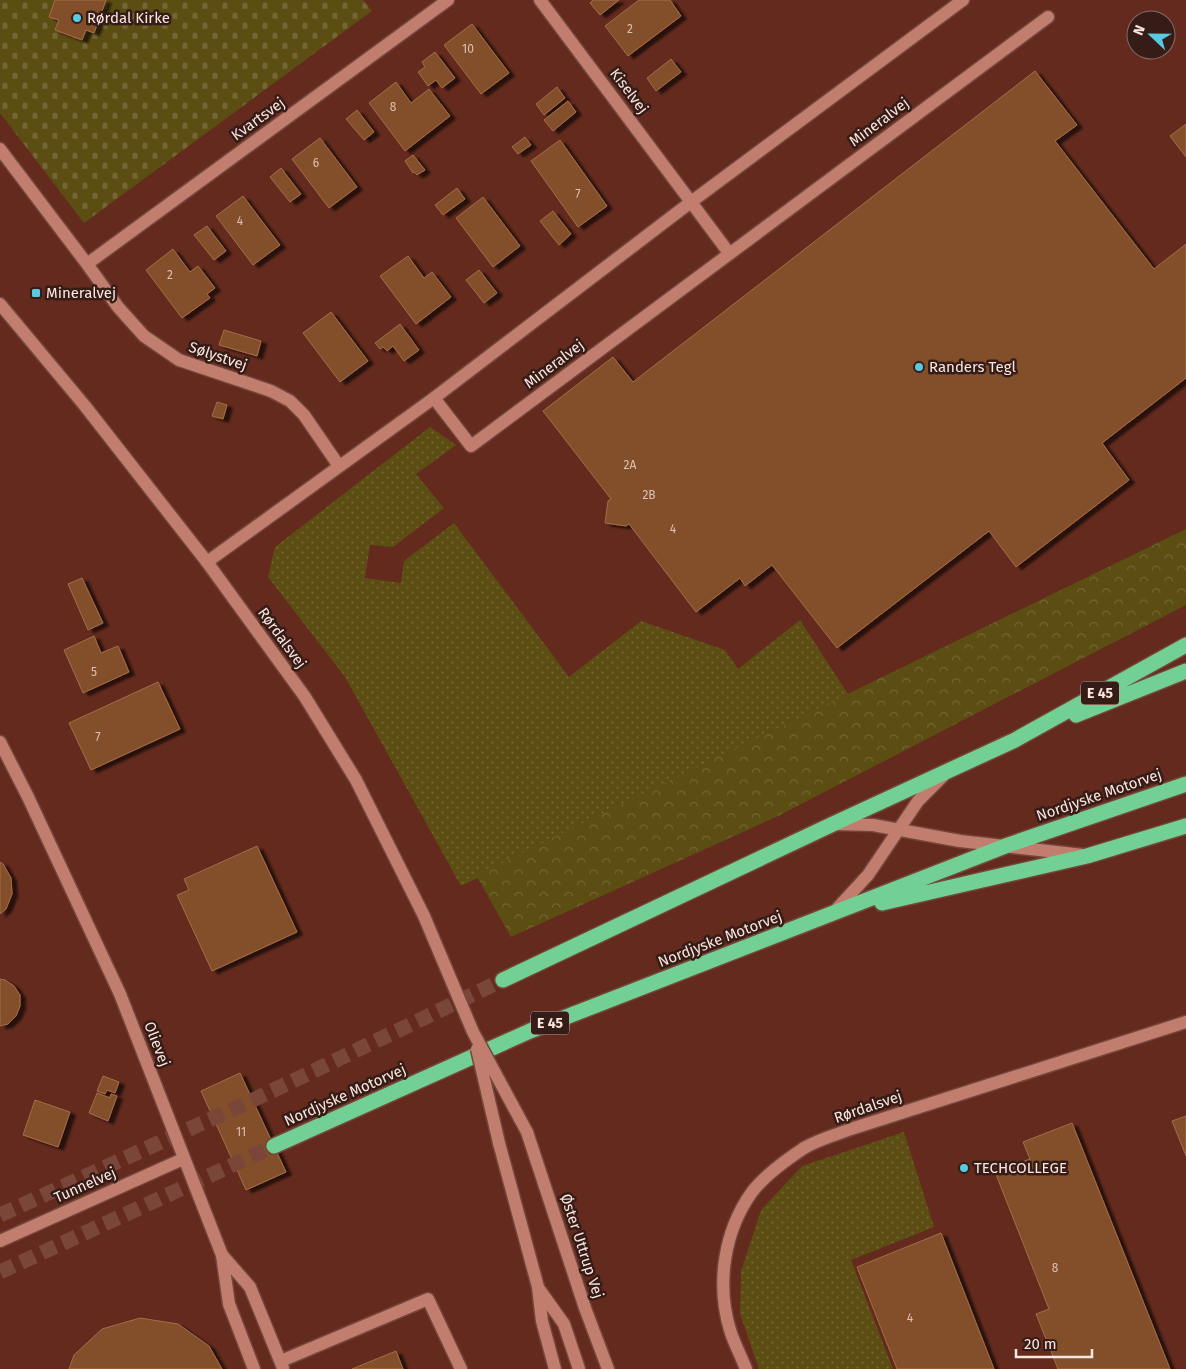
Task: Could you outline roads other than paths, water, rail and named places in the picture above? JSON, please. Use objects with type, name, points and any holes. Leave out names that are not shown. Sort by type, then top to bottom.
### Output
[{"type":"highway","name":"E 45","points":[[504,980],[1015,740],[1186,645]]},
{"type":"highway","points":[[1015,740],[1186,671]]},
{"type":"highway","name":"Nordjyske Motorvej","points":[[274,1146],[530,1031],[1008,845],[1186,784]]},
{"type":"highway","points":[[832,915],[1087,856],[1186,826]]},
{"type":"street","name":"Kvartsvej","points":[[87,264],[448,0]]},
{"type":"street","name":"Kiselvej","points":[[540,0],[691,202]]},
{"type":"street","points":[[207,562],[434,398],[691,202],[963,0]]},
{"type":"street","name":"Mineralvej","points":[[434,398],[471,446],[1048,17]]},
{"type":"street","name":"Sølystvej","points":[[0,149],[118,308],[144,336],[179,360],[271,391],[290,401],[304,414],[339,466]]},
{"type":"street","points":[[691,202],[729,254]]},
{"type":"street","name":"Rørdalsvej","points":[[0,304],[85,406],[207,562],[305,697],[351,771],[424,916],[473,1032],[527,1132]]},
{"type":"street","name":"Olievej","points":[[0,742],[28,797],[120,994],[222,1255],[229,1304],[254,1369]]},
{"type":"street","points":[[832,915],[868,875],[918,801],[950,770]]},
{"type":"street","points":[[833,824],[873,825],[960,840],[1087,856]]},
{"type":"street","name":"Rørdalsvej","points":[[746,1369],[730,1330],[724,1298],[724,1272],[728,1245],[737,1218],[753,1192],[776,1168],[806,1147],[854,1128],[1186,1022]]},
{"type":"street","name":"Rørdalsvej","points":[[473,1032],[499,1143],[538,1287]]},
{"type":"street","name":"Øster Uttrup Vej","points":[[527,1132],[589,1321],[608,1369]]},
{"type":"street","name":"Tunnelvej","points":[[0,1241],[183,1158]]},
{"type":"street","points":[[222,1255],[250,1287],[282,1365],[428,1299],[461,1369]]},
{"type":"street","points":[[538,1287],[542,1321],[555,1369]]},
{"type":"street","points":[[538,1287],[564,1324],[580,1369]]},
{"type":"tunnel","points":[[0,1215],[253,1100],[503,980]]},
{"type":"tunnel","points":[[0,1272],[274,1146]]},
{"type":"place","name":"Rørdal Kirke","points":[[77,18]]},
{"type":"place","name":"Mineralvej","points":[[36,293]]},
{"type":"place","name":"Randers Tegl","points":[[919,367]]},
{"type":"place","name":"TECHCOLLEGE","points":[[964,1168]]}]
